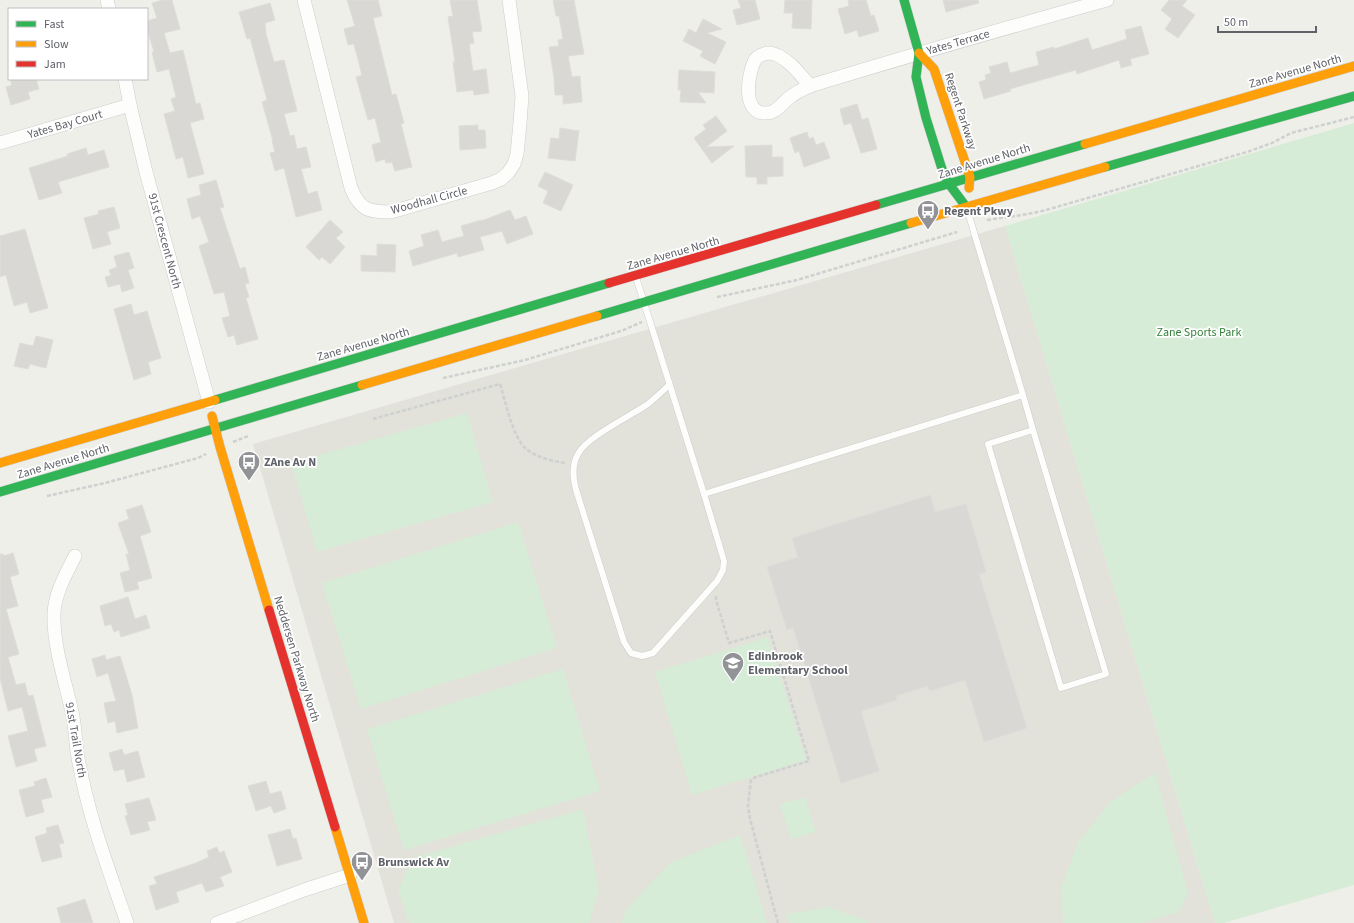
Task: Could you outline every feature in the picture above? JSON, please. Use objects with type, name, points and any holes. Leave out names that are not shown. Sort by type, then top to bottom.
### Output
[{"type":"main road","name":"Regent Parkway","points":[[904,0],[919,53],[916,77],[926,118],[942,169],[949,184],[967,208]]},
{"type":"main road","name":"Regent Parkway","points":[[919,53],[934,69],[970,177],[967,208]]},
{"type":"main road","name":"Zane Avenue North","points":[[0,463],[970,177],[1354,66]]},
{"type":"main road","name":"Zane Avenue North","points":[[0,492],[815,251],[1354,96]]},
{"type":"main road","name":"Neddersen Parkway North","points":[[209,402],[215,428],[364,923]]},
{"type":"street","name":"Woodhall Circle","points":[[304,0],[351,188],[356,200],[365,208],[378,212],[391,212],[492,183],[501,179],[508,173],[514,164],[517,154],[522,96],[509,0]]},
{"type":"street","name":"Yates Terrace","points":[[810,86],[794,68],[781,58],[773,53],[763,54],[755,59],[751,68],[748,94],[750,103],[756,111],[764,113],[774,112],[789,97],[810,86],[919,53],[1107,0]]},
{"type":"street","name":"91st Crescent North","points":[[126,80],[130,105],[146,172],[209,402]]},
{"type":"street","name":"Yates Bay Court","points":[[0,143],[130,105]]},
{"type":"street","name":"91st Trail North","points":[[75,556],[60,589],[54,612],[54,635],[74,723],[78,762],[87,801],[127,923]]},
{"type":"street","points":[[217,923],[304,890],[350,875]]},
{"type":"lane","points":[[967,208],[1106,674],[1061,688],[988,444],[1033,430]]},
{"type":"lane","points":[[635,276],[724,561],[723,570],[718,579],[653,653],[642,656],[631,653],[624,642],[577,493],[573,465],[578,452],[587,443],[649,403],[669,386]]},
{"type":"lane","points":[[704,494],[1022,395]]},
{"type":"path","points":[[987,220],[1026,215],[1046,210],[1247,152],[1291,133],[1354,117]]},
{"type":"path","points":[[714,298],[798,280],[957,232]]},
{"type":"path","points":[[440,379],[525,360],[634,326]]},
{"type":"path","points":[[373,419],[500,384],[514,428],[524,447],[540,456],[573,465]]},
{"type":"path","points":[[243,438],[249,436]]},
{"type":"path","points":[[44,496],[132,476],[198,458]]},
{"type":"path","points":[[718,579],[716,600],[729,643],[770,631],[809,761],[756,777],[751,780],[748,806],[749,812],[778,923]]},
{"type":"shaded area","name":"Edinbrook Elementary School","points":[[1005,226],[1215,923],[394,923],[253,444]]},
{"type":"green space","name":"Zane Sports Park","points":[[1354,123],[1354,885],[1224,923],[1215,923],[1005,226]]},
{"type":"green space","points":[[467,413],[493,502],[317,552],[291,463]]},
{"type":"green space","points":[[518,522],[557,648],[361,709],[322,583]]},
{"type":"green space","points":[[768,637],[806,760],[692,795],[655,672]]},
{"type":"green space","points":[[563,669],[600,791],[404,850],[367,729]]},
{"type":"green space","points":[[1155,773],[1188,893],[1179,912],[1142,923],[1063,923],[1061,888],[1078,842],[1111,801]]},
{"type":"green space","points":[[805,797],[816,832],[791,839],[780,804]]},
{"type":"green space","points":[[583,809],[599,890],[589,923],[409,923],[398,890],[412,858]]},
{"type":"green space","points":[[740,835],[767,923],[621,923],[627,908],[671,862]]},
{"type":"green space","points":[[828,907],[865,920],[869,923],[789,923],[786,914]]},
{"type":"building","points":[[163,0],[172,0],[180,29],[164,33],[170,53],[183,50],[196,104],[200,103],[204,119],[190,123],[204,174],[188,178],[183,157],[176,159],[164,114],[175,111],[171,99],[176,97],[169,69],[157,72],[152,52],[154,52],[148,31],[148,21],[157,18],[152,3]]},
{"type":"building","points":[[347,0],[378,0],[382,16],[373,18],[392,95],[396,94],[404,123],[401,124],[412,167],[395,171],[392,162],[386,163],[385,159],[376,162],[372,145],[381,142],[375,118],[368,120],[356,77],[362,75],[354,44],[348,45],[344,29],[355,26]]},
{"type":"building","points":[[450,0],[477,0],[482,31],[472,32],[474,43],[469,44],[473,71],[486,69],[489,93],[474,95],[473,90],[457,92],[453,62],[455,62],[448,17],[453,16]]},
{"type":"building","points":[[553,0],[574,0],[584,54],[568,56],[572,77],[580,76],[582,102],[563,104],[563,95],[555,95],[554,77],[549,47],[559,46],[558,40],[563,39],[559,16],[556,16]]},
{"type":"building","points":[[738,0],[755,0],[760,19],[737,25],[733,10],[741,8]]},
{"type":"building","points":[[785,0],[812,0],[811,29],[792,28],[793,13],[784,13]]},
{"type":"building","points":[[848,0],[866,0],[871,16],[874,15],[879,31],[859,37],[857,30],[845,34],[838,9],[849,6]]},
{"type":"building","points":[[943,0],[978,0],[979,3],[946,12]]},
{"type":"building","points":[[1169,0],[1187,0],[1182,6],[1195,15],[1178,38],[1165,29],[1172,19],[1161,10]]},
{"type":"building","points":[[270,3],[275,20],[265,23],[266,34],[274,62],[284,60],[297,111],[284,114],[290,136],[294,135],[297,149],[306,147],[311,167],[301,169],[308,194],[317,191],[322,210],[296,217],[284,168],[275,171],[270,153],[275,152],[273,141],[262,102],[267,100],[250,38],[247,39],[239,12]]},
{"type":"building","points":[[703,19],[722,29],[707,33],[726,42],[715,64],[700,56],[703,51],[683,41],[689,29],[696,33]]},
{"type":"building","points":[[1141,26],[1149,54],[1130,59],[1132,65],[1121,68],[1119,60],[1077,74],[1076,70],[1010,89],[1011,91],[984,99],[979,82],[986,80],[985,75],[991,73],[989,67],[1007,62],[1010,73],[1039,65],[1036,52],[1054,47],[1054,49],[1088,38],[1092,50],[1127,39],[1125,30]]},
{"type":"building","points":[[679,70],[715,72],[714,93],[698,92],[706,103],[680,102],[681,90],[678,90]]},
{"type":"building","points":[[10,80],[36,80],[39,89],[28,92],[30,99],[11,105],[6,87],[12,85]]},
{"type":"building","points":[[857,104],[862,120],[868,118],[877,149],[861,153],[851,123],[844,125],[840,109]]},
{"type":"building","points":[[716,116],[727,131],[706,147],[734,146],[712,163],[694,138],[706,129],[703,125]]},
{"type":"building","points":[[478,125],[478,130],[485,130],[486,148],[460,150],[459,126]]},
{"type":"building","points":[[560,128],[579,131],[575,161],[548,158],[551,138],[559,139]]},
{"type":"building","points":[[807,132],[809,139],[813,137],[816,145],[824,142],[830,158],[804,167],[799,151],[795,153],[790,138]]},
{"type":"building","points":[[772,145],[772,157],[783,157],[783,176],[767,177],[767,184],[757,184],[757,177],[746,177],[745,146]]},
{"type":"building","points":[[86,148],[88,155],[104,150],[109,167],[58,182],[62,193],[39,200],[29,168],[68,156],[67,154]]},
{"type":"building","points":[[545,172],[573,185],[561,211],[543,203],[548,191],[538,186]]},
{"type":"building","points":[[216,180],[224,207],[220,208],[240,269],[245,267],[249,283],[245,284],[249,297],[246,298],[258,339],[237,345],[234,335],[228,337],[222,318],[230,316],[224,292],[214,294],[199,246],[209,242],[200,216],[192,219],[187,199],[201,195],[199,185]]},
{"type":"building","points":[[114,207],[120,228],[107,232],[111,244],[93,249],[84,218],[99,214],[98,211]]},
{"type":"building","points":[[510,210],[515,220],[526,216],[533,234],[507,244],[502,231],[480,237],[484,250],[458,257],[457,253],[413,266],[409,251],[424,246],[421,235],[438,230],[442,242],[464,236],[461,226],[481,221]]},
{"type":"building","points":[[330,220],[343,232],[336,238],[345,247],[330,264],[322,257],[319,260],[306,247]]},
{"type":"building","points":[[25,229],[48,308],[30,313],[27,302],[14,306],[6,275],[0,277],[0,236]]},
{"type":"building","points":[[377,244],[396,245],[395,272],[361,271],[361,255],[377,256]]},
{"type":"building","points":[[129,252],[134,268],[128,270],[134,288],[122,292],[120,284],[108,287],[105,277],[111,275],[109,270],[117,267],[114,256]]},
{"type":"building","points":[[131,304],[134,315],[147,311],[161,358],[148,362],[151,374],[134,380],[114,309]]},
{"type":"building","points":[[36,336],[53,340],[46,368],[30,364],[28,369],[14,366],[20,343],[33,346]]},
{"type":"building","points":[[930,495],[935,512],[966,504],[986,572],[979,574],[1027,728],[984,742],[965,680],[930,691],[928,686],[896,696],[897,700],[861,711],[879,771],[841,783],[793,628],[787,630],[767,567],[798,557],[792,538]]},
{"type":"building","points":[[142,505],[151,532],[140,536],[152,578],[137,582],[139,589],[125,592],[120,573],[130,570],[126,554],[129,554],[118,523],[129,519],[126,510]]},
{"type":"building","points":[[13,553],[19,574],[10,577],[18,606],[6,609],[19,654],[8,657],[16,685],[25,683],[28,696],[33,695],[46,746],[34,749],[37,761],[16,767],[8,736],[28,731],[22,707],[8,711],[0,678],[0,554],[3,554],[4,556]]},
{"type":"building","points":[[128,597],[135,619],[146,615],[150,628],[121,637],[119,630],[114,632],[111,624],[105,626],[100,606]]},
{"type":"building","points":[[105,655],[106,660],[120,656],[132,695],[138,728],[117,733],[115,721],[108,723],[104,703],[116,701],[108,673],[97,677],[92,659]]},
{"type":"building","points":[[122,749],[124,755],[138,751],[145,777],[127,782],[124,769],[114,771],[109,753]]},
{"type":"building","points":[[46,778],[52,797],[41,800],[44,812],[26,817],[19,790],[35,786],[34,782]]},
{"type":"building","points":[[266,781],[270,794],[281,791],[286,809],[274,813],[271,806],[256,811],[248,786]]},
{"type":"building","points":[[149,798],[156,820],[147,822],[150,830],[131,835],[125,816],[128,815],[125,804]]},
{"type":"building","points":[[58,825],[64,843],[59,844],[62,857],[42,862],[35,837],[47,833],[46,828]]},
{"type":"building","points":[[290,829],[293,839],[296,838],[302,859],[277,866],[268,835]]},
{"type":"building","points":[[217,847],[219,853],[224,851],[232,872],[220,877],[224,886],[206,892],[202,883],[176,892],[179,902],[156,910],[149,886],[157,884],[154,877],[209,857],[207,851]]},
{"type":"building","points":[[85,899],[93,923],[61,923],[57,908]]},
{"type":"traffic: fast","points":[[904,0],[919,53],[916,77],[926,118],[942,169],[949,184],[967,208]]},
{"type":"traffic: fast","points":[[1105,167],[1354,96]]},
{"type":"traffic: fast","points":[[876,205],[1085,144]]},
{"type":"traffic: fast","points":[[597,316],[911,223]]},
{"type":"traffic: fast","points":[[215,400],[609,283]]},
{"type":"traffic: fast","points":[[0,492],[362,385]]},
{"type":"traffic: slow","points":[[919,53],[934,69],[970,177],[969,188]]},
{"type":"traffic: slow","points":[[1085,144],[1354,66]]},
{"type":"traffic: slow","points":[[911,223],[1105,167]]},
{"type":"traffic: slow","points":[[362,385],[597,316]]},
{"type":"traffic: slow","points":[[0,463],[215,400]]},
{"type":"traffic: slow","points":[[212,416],[269,610]]},
{"type":"traffic: slow","points":[[335,827],[364,923]]},
{"type":"traffic: jam","points":[[609,283],[876,205]]},
{"type":"traffic: jam","points":[[269,610],[335,827]]},
{"type":"place","name":"Regent Pkwy","points":[[928,230]]},
{"type":"place","name":"ZAne Av N","points":[[249,482]]},
{"type":"place","name":"Edinbrook Elementary School","points":[[733,682]]},
{"type":"place","name":"Brunswick Av","points":[[362,882]]}]
